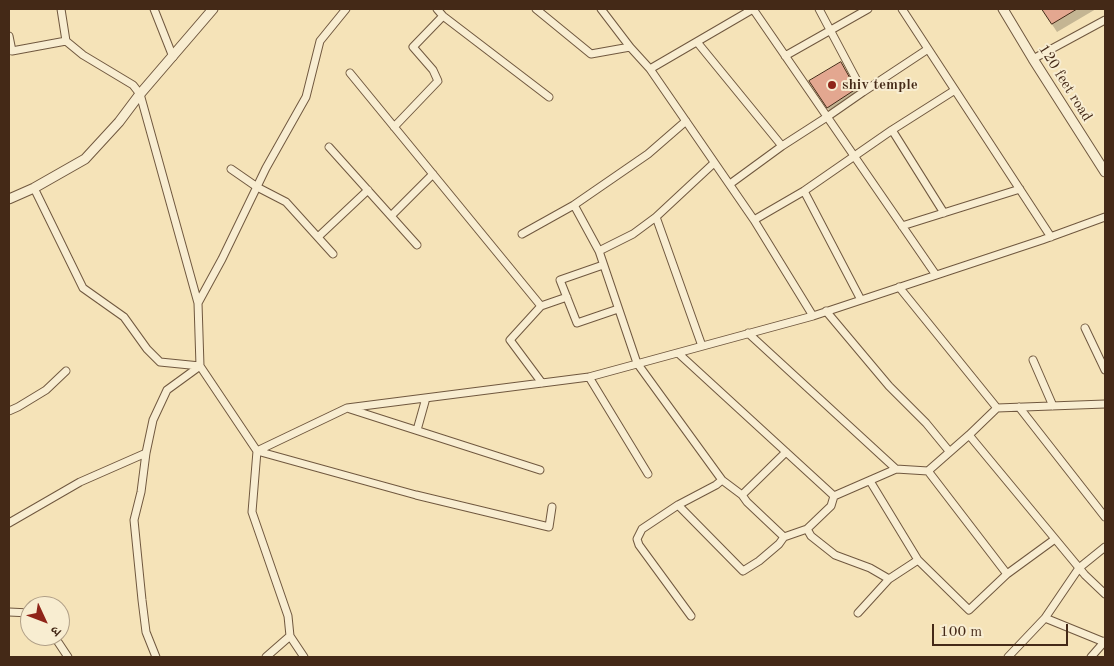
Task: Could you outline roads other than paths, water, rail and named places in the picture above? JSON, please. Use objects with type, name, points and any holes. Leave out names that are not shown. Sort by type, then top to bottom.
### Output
[{"type":"street","points":[[61,9],[66,40],[83,55],[133,85],[140,94],[198,303],[200,366],[257,451],[252,512],[288,616],[290,636],[304,657]]},
{"type":"street","points":[[154,9],[173,57]]},
{"type":"street","points":[[9,199],[34,188],[85,158],[119,122],[140,94],[213,9]]},
{"type":"street","points":[[198,303],[222,259],[266,168],[306,97],[320,41],[346,9]]},
{"type":"street","points":[[436,9],[549,97]]},
{"type":"street","points":[[536,9],[591,54],[630,47]]},
{"type":"street","points":[[601,9],[650,70],[730,184],[814,316]]},
{"type":"street","points":[[650,70],[753,9],[936,275]]},
{"type":"street","points":[[819,9],[864,92]]},
{"type":"street","points":[[785,56],[868,9]]},
{"type":"street","points":[[902,9],[1051,237]]},
{"type":"street","name":"120 feet road","points":[[1003,9],[1105,172]]},
{"type":"street","points":[[394,127],[438,80],[433,70],[413,48],[443,16]]},
{"type":"street","points":[[1033,59],[1105,20]]},
{"type":"street","points":[[9,36],[12,51],[66,40]]},
{"type":"street","points":[[697,42],[782,146]]},
{"type":"street","points":[[730,184],[782,146],[928,49]]},
{"type":"street","points":[[350,74],[541,306]]},
{"type":"street","points":[[754,220],[804,191],[892,130],[955,90]]},
{"type":"street","points":[[522,234],[574,205],[648,154],[686,122]]},
{"type":"street","points":[[892,130],[944,213]]},
{"type":"street","points":[[329,147],[417,245]]},
{"type":"street","points":[[599,251],[633,234],[656,217],[714,163]]},
{"type":"street","points":[[231,169],[257,187],[286,202],[333,254]]},
{"type":"street","points":[[391,216],[433,174]]},
{"type":"street","points":[[34,188],[83,288],[124,317],[147,349],[160,362],[200,366]]},
{"type":"street","points":[[902,226],[1020,189]]},
{"type":"street","points":[[318,237],[368,190]]},
{"type":"street","points":[[804,191],[861,300]]},
{"type":"street","points":[[574,205],[599,251],[638,363],[722,480],[742,495],[784,537]]},
{"type":"street","points":[[257,451],[347,408],[589,377],[814,316],[1051,237],[1105,216]]},
{"type":"street","points":[[656,217],[702,346]]},
{"type":"street","points":[[603,265],[560,280],[577,323],[618,309]]},
{"type":"street","points":[[899,288],[997,408]]},
{"type":"street","points":[[542,383],[510,340],[541,306],[566,297]]},
{"type":"street","points":[[826,312],[889,386],[926,423],[949,452]]},
{"type":"street","points":[[1085,328],[1105,370]]},
{"type":"street","points":[[748,333],[896,470]]},
{"type":"street","points":[[678,353],[834,496]]},
{"type":"street","points":[[1033,360],[1053,406]]},
{"type":"street","points":[[156,657],[146,632],[134,520],[141,492],[153,420],[167,390],[200,366]]},
{"type":"street","points":[[9,411],[46,390],[66,371]]},
{"type":"street","points":[[589,377],[648,474]]},
{"type":"street","points":[[417,430],[426,398]]},
{"type":"street","points":[[834,496],[896,470],[928,471],[997,408],[1105,404]]},
{"type":"street","points":[[1019,407],[1105,517]]},
{"type":"street","points":[[347,408],[540,470]]},
{"type":"street","points":[[969,435],[1085,576],[1105,594]]},
{"type":"street","points":[[257,451],[406,492],[548,528],[552,507]]},
{"type":"street","points":[[742,495],[786,452]]},
{"type":"street","points":[[9,523],[80,482],[146,453]]},
{"type":"street","points":[[928,471],[1007,574]]},
{"type":"street","points":[[691,616],[639,545],[637,539],[642,528],[722,480]]},
{"type":"street","points":[[870,481],[918,560],[969,610],[1007,574],[1055,539]]},
{"type":"street","points":[[678,505],[743,570],[759,561],[779,544],[784,537],[807,529],[831,506],[834,496]]},
{"type":"street","points":[[807,529],[811,536],[835,554],[870,568],[889,579]]},
{"type":"street","points":[[1008,657],[1045,618],[1079,568],[1105,546]]},
{"type":"street","points":[[858,613],[889,579],[918,560]]},
{"type":"street","points":[[1045,618],[1105,642],[1091,657]]},
{"type":"street","points":[[266,657],[290,636]]},
{"type":"street","points":[[61,646],[68,657]]},
{"type":"place","name":"shiv temple","points":[[832,85]]}]
